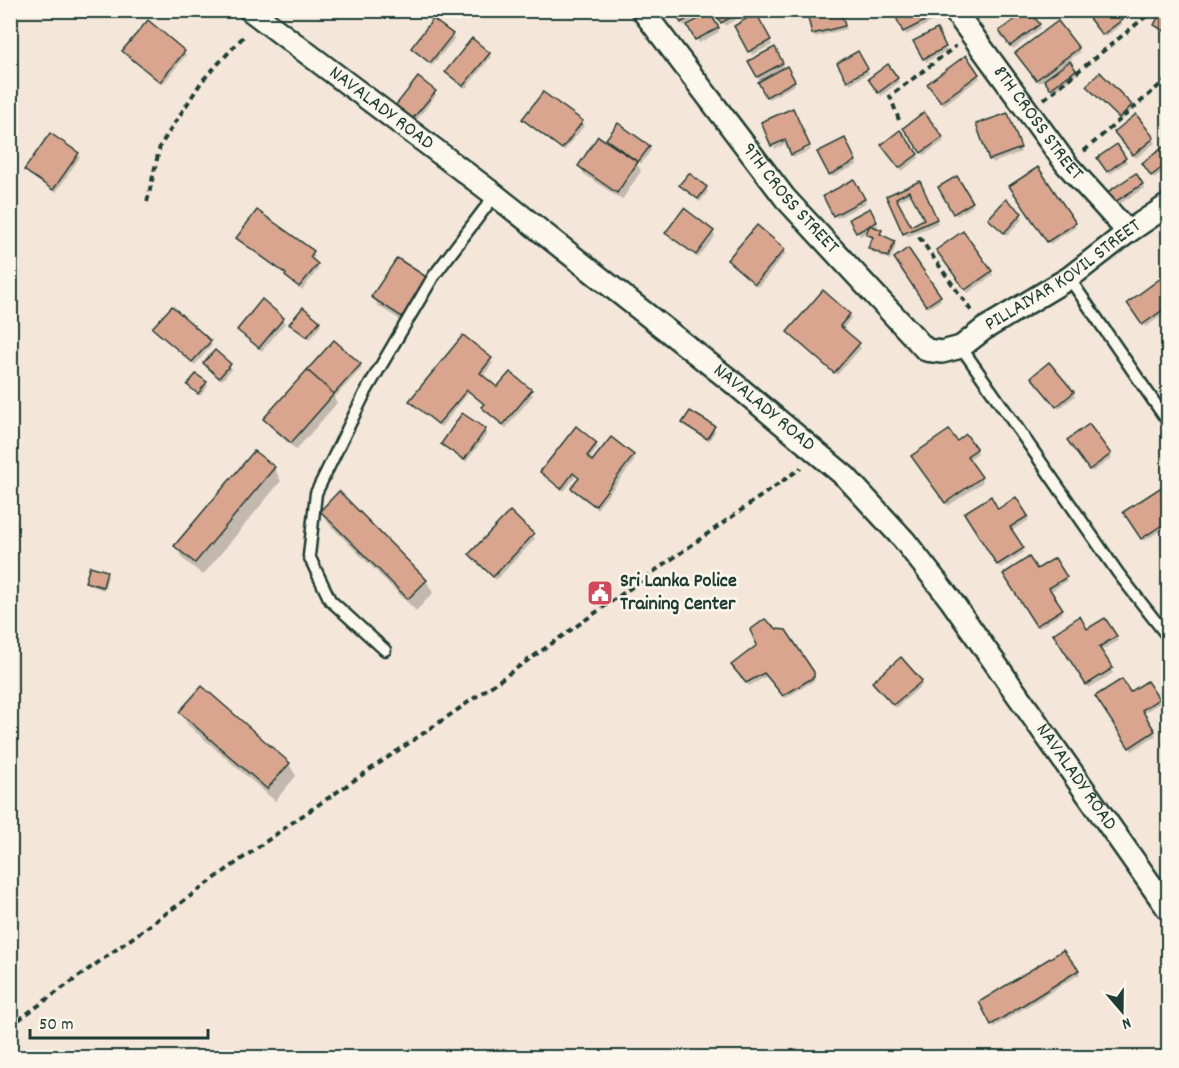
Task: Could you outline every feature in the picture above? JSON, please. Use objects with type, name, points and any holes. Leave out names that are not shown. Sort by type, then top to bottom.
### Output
[{"type":"street","name":"9TH CROSS STREET","points":[[642,10],[784,198],[926,350],[942,352],[961,347]]},
{"type":"street","name":"8TH CROSS STREET","points":[[954,10],[1067,165],[1128,232]]},
{"type":"street","name":"NAVALADY ROAD","points":[[255,15],[495,195],[731,381],[846,477],[904,540],[951,599],[1168,909]]},
{"type":"street","name":"PILLAIYAR KOVIL STREET","points":[[961,347],[984,329],[1068,278],[1168,205]]},
{"type":"lane","points":[[385,650],[330,600],[309,556],[316,493],[365,393],[433,277],[495,195]]},
{"type":"lane","points":[[1068,278],[1168,422]]},
{"type":"lane","points":[[961,347],[1118,573],[1168,637]]},
{"type":"path","points":[[1027,112],[1149,14]]},
{"type":"path","points":[[147,202],[160,146],[202,81],[255,15]]},
{"type":"path","points":[[899,120],[890,96],[971,35]]},
{"type":"path","points":[[1067,165],[1168,78]]},
{"type":"path","points":[[919,237],[984,329]]},
{"type":"path","points":[[10,1026],[293,822],[453,713],[819,455]]},
{"type":"building","points":[[673,10],[701,10],[681,23]]},
{"type":"building","points":[[714,10],[744,10],[721,23]]},
{"type":"building","points":[[806,10],[841,10],[845,26],[812,34]]},
{"type":"building","points":[[929,10],[933,17],[903,32],[893,11]]},
{"type":"building","points":[[1028,10],[1040,24],[1010,46],[999,31]]},
{"type":"building","points":[[1088,10],[1115,10],[1122,20],[1102,35],[1085,13]]},
{"type":"building","points":[[1162,10],[1168,10],[1168,33],[1154,25]]},
{"type":"building","points":[[710,13],[719,28],[695,40],[687,25]]},
{"type":"building","points":[[756,13],[771,40],[748,52],[734,26]]},
{"type":"building","points":[[433,19],[453,34],[430,63],[411,48]]},
{"type":"building","points":[[148,20],[185,51],[160,82],[122,51]]},
{"type":"building","points":[[1058,21],[1079,48],[1036,80],[1015,53]]},
{"type":"building","points":[[937,29],[946,47],[923,59],[913,41]]},
{"type":"building","points":[[472,38],[490,53],[463,86],[445,72]]},
{"type":"building","points":[[775,47],[783,63],[757,77],[748,61]]},
{"type":"building","points":[[858,51],[868,69],[847,81],[837,63]]},
{"type":"building","points":[[966,55],[979,74],[941,102],[927,84]]},
{"type":"building","points":[[1070,61],[1076,70],[1050,89],[1044,80]]},
{"type":"building","points":[[888,64],[898,78],[878,93],[868,79]]},
{"type":"building","points":[[787,66],[795,81],[766,97],[758,82]]},
{"type":"building","points":[[1100,72],[1132,105],[1119,118],[1086,86]]},
{"type":"building","points":[[418,77],[436,91],[409,123],[392,110]]},
{"type":"building","points":[[543,92],[583,121],[562,149],[522,119]]},
{"type":"building","points":[[793,108],[810,146],[791,155],[785,140],[771,146],[761,122]]},
{"type":"building","points":[[924,112],[943,137],[921,153],[903,128]]},
{"type":"building","points":[[1008,113],[1021,148],[989,160],[976,124]]},
{"type":"building","points":[[1136,114],[1154,138],[1133,155],[1114,132]]},
{"type":"building","points":[[618,123],[650,146],[638,162],[606,139]]},
{"type":"building","points":[[900,130],[918,154],[899,168],[881,145]]},
{"type":"building","points":[[50,133],[79,153],[53,190],[24,170]]},
{"type":"building","points":[[598,136],[638,162],[617,193],[578,166]]},
{"type":"building","points":[[845,138],[856,161],[829,175],[817,152]]},
{"type":"building","points":[[1117,144],[1126,158],[1107,172],[1097,158]]},
{"type":"building","points":[[1165,146],[1168,152],[1168,163],[1151,176],[1142,163]]},
{"type":"building","points":[[1038,167],[1076,223],[1047,242],[1009,186]]},
{"type":"building","points":[[689,173],[707,187],[698,199],[679,185]]},
{"type":"building","points":[[1136,173],[1143,184],[1115,202],[1108,192]]},
{"type":"building","points":[[957,176],[973,202],[953,214],[938,187]]},
{"type":"building","points":[[854,179],[865,199],[833,216],[823,196]]},
{"type":"building","points":[[920,181],[937,219],[903,234],[886,196]],"holes":[[[909,191],[924,219],[911,226],[896,198]]]},
{"type":"building","points":[[1006,199],[1022,213],[1004,233],[988,219]]},
{"type":"building","points":[[684,208],[714,231],[696,255],[665,233]]},
{"type":"building","points":[[870,208],[877,222],[856,233],[849,219]]},
{"type":"building","points":[[257,210],[314,251],[310,257],[318,264],[299,287],[285,276],[286,274],[236,238]]},
{"type":"building","points":[[757,225],[785,249],[755,284],[727,260]]},
{"type":"building","points":[[870,225],[882,230],[880,234],[895,241],[888,257],[868,248],[873,237],[866,234]]},
{"type":"building","points":[[963,231],[992,271],[965,290],[936,250]]},
{"type":"building","points":[[908,248],[941,296],[926,306],[894,258]]},
{"type":"building","points":[[397,258],[428,278],[402,317],[371,297]]},
{"type":"building","points":[[1168,273],[1168,306],[1142,325],[1127,303]]},
{"type":"building","points":[[823,290],[850,314],[840,326],[860,343],[834,373],[787,332]]},
{"type":"building","points":[[262,299],[284,318],[259,348],[237,330]]},
{"type":"building","points":[[172,306],[211,341],[192,362],[152,328]]},
{"type":"building","points":[[303,307],[320,321],[307,337],[289,324]]},
{"type":"building","points":[[463,335],[492,358],[480,373],[497,387],[510,372],[532,390],[503,425],[481,407],[484,404],[467,390],[438,424],[409,401]]},
{"type":"building","points":[[334,340],[361,364],[334,394],[307,370]]},
{"type":"building","points":[[215,350],[231,364],[219,378],[203,363]]},
{"type":"building","points":[[1049,362],[1074,392],[1056,407],[1031,377]]},
{"type":"building","points":[[307,370],[334,394],[291,443],[263,419]]},
{"type":"building","points":[[196,374],[207,382],[198,394],[187,385]]},
{"type":"building","points":[[690,411],[715,426],[707,439],[682,423]]},
{"type":"building","points":[[462,413],[486,429],[464,460],[441,444]]},
{"type":"building","points":[[1089,424],[1111,454],[1089,470],[1067,440]]},
{"type":"building","points":[[576,426],[597,443],[587,456],[592,461],[611,437],[634,455],[595,506],[571,488],[579,478],[573,473],[561,489],[540,472]]},
{"type":"building","points":[[949,430],[957,441],[966,434],[977,449],[967,456],[982,477],[945,503],[911,456]]},
{"type":"building","points":[[254,451],[275,467],[195,563],[174,546]]},
{"type":"building","points":[[1163,486],[1168,494],[1168,521],[1141,539],[1123,512]]},
{"type":"building","points":[[339,491],[427,580],[408,599],[320,511]]},
{"type":"building","points":[[991,496],[998,509],[1016,497],[1028,516],[1010,527],[1024,548],[997,565],[964,513]]},
{"type":"building","points":[[510,511],[534,534],[493,577],[469,554]]},
{"type":"building","points":[[1029,557],[1037,569],[1055,558],[1067,577],[1049,588],[1063,609],[1036,626],[1003,574]]},
{"type":"building","points":[[90,566],[107,571],[103,587],[85,582]]},
{"type":"building","points":[[1080,616],[1087,629],[1105,618],[1117,636],[1099,647],[1113,668],[1086,685],[1053,634]]},
{"type":"building","points":[[765,619],[777,629],[786,630],[814,672],[814,677],[783,696],[764,673],[746,683],[731,665],[757,645],[750,630]]},
{"type":"building","points":[[901,657],[922,681],[893,705],[872,682]]},
{"type":"building","points":[[1122,679],[1130,692],[1147,681],[1159,699],[1142,710],[1155,731],[1129,748],[1095,696]]},
{"type":"building","points":[[202,686],[290,763],[267,789],[179,712]]},
{"type":"building","points":[[1063,950],[1079,970],[991,1025],[979,1002]]},
{"type":"place","name":"Sri Lanka Police Training Center","points":[[600,593]]}]
